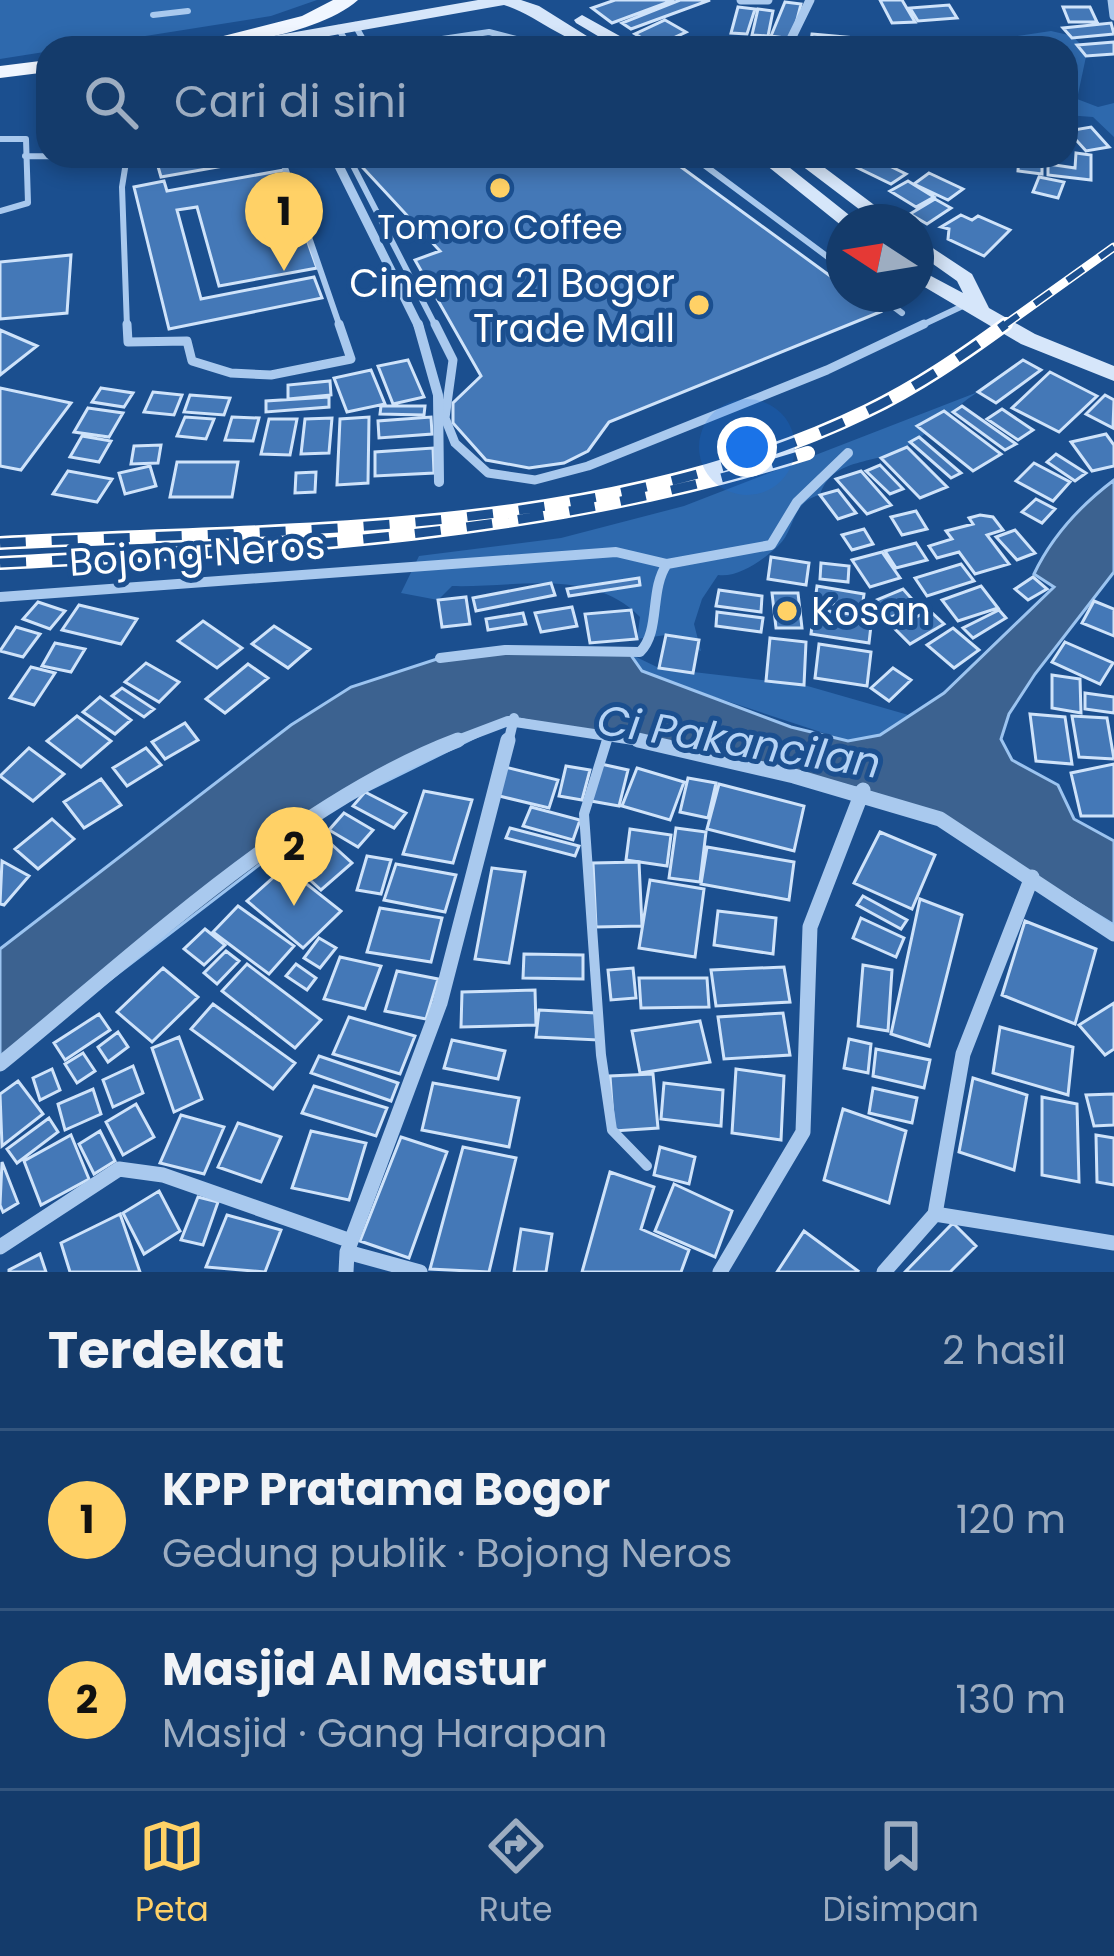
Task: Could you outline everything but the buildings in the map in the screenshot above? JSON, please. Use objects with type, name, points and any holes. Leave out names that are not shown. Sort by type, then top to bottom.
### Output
[{"type":"main road","points":[[239,36],[308,20],[348,0]]},
{"type":"main road","points":[[394,17],[439,0]]},
{"type":"main road","points":[[308,36],[505,0],[533,8],[578,36]]},
{"type":"main road","points":[[549,0],[610,36]]},
{"type":"main road","points":[[0,72],[36,68]]},
{"type":"main road","points":[[779,168],[826,204]]},
{"type":"main road","points":[[814,168],[863,204]]},
{"type":"main road","points":[[934,262],[1021,342],[1114,374]]},
{"type":"main road","points":[[934,291],[974,303]]},
{"type":"street","points":[[741,0],[768,0]]},
{"type":"street","points":[[792,36],[810,0]]},
{"type":"street","points":[[1112,0],[1114,16]]},
{"type":"street","points":[[340,168],[429,349],[444,451],[439,482]]},
{"type":"street","points":[[440,658],[505,650],[640,652],[648,644],[657,578],[667,564],[771,545],[797,502],[848,453]]},
{"type":"street","name":"Bojong Neros","points":[[0,597],[616,552],[667,564]]},
{"type":"street","points":[[346,1272],[349,1246],[440,1003],[514,718]]},
{"type":"street","points":[[0,1064],[339,804],[436,747],[514,718],[863,790],[937,817],[1114,934]]},
{"type":"street","points":[[720,1272],[803,1132],[810,927],[863,790]]},
{"type":"street","points":[[884,1272],[935,1214],[963,1054],[986,984],[1032,877]]},
{"type":"street","points":[[0,1247],[118,1169],[163,1175],[420,1272]]},
{"type":"street","points":[[935,1214],[1114,1243]]},
{"type":"lane","points":[[153,15],[188,11]]},
{"type":"lane","points":[[347,27],[357,36]]},
{"type":"lane","points":[[347,27],[348,36]]},
{"type":"lane","points":[[415,36],[445,30],[518,36]]},
{"type":"lane","points":[[444,36],[460,33]]},
{"type":"lane","points":[[0,139],[22,137],[28,202],[0,211]]},
{"type":"lane","points":[[25,156],[36,156]]},
{"type":"lane","points":[[125,168],[128,342],[187,341],[192,361],[220,374],[304,372],[351,359],[285,168]]},
{"type":"lane","points":[[354,168],[453,360],[446,418],[455,443],[488,473],[535,480],[588,466],[827,370],[974,303]]},
{"type":"lane","points":[[708,168],[826,256]]},
{"type":"lane","points":[[608,736],[584,814],[601,1055],[612,1130],[647,1166]]},
{"type":"shaded area","points":[[0,0],[317,0],[271,16],[145,36],[36,36],[36,53],[0,59]]},
{"type":"shaded area","points":[[1051,31],[1073,36],[1018,36]]},
{"type":"shaded area","points":[[1078,42],[1087,52],[1078,94]]},
{"type":"shaded area","points":[[1078,99],[1098,107],[1114,103],[1114,137],[1093,117],[1078,116]]},
{"type":"shaded area","points":[[978,392],[906,447],[835,474],[820,495],[798,510],[784,540],[772,551],[742,571],[718,575],[702,599],[694,624],[701,651],[666,635],[637,639],[640,617],[621,601],[576,586],[452,586],[438,600],[401,593],[419,556],[561,538],[684,506]]},
{"type":"shaded area","points":[[630,654],[659,668],[804,685],[912,716],[890,732],[848,741],[642,671]]},
{"type":"water","name":"Ci Pakancilan","points":[[1114,480],[1114,572],[1035,674],[1009,714],[1001,739],[1012,760],[1058,785],[1074,819],[1114,841],[1114,925],[937,817],[860,789],[514,718],[336,806],[0,1064],[0,949],[291,725],[351,687],[440,658],[505,650],[630,654],[642,671],[791,727],[848,741],[880,735],[944,693],[1054,587],[1034,574],[1041,560],[1068,522]]},
{"type":"railway","points":[[1002,327],[1114,247]]},
{"type":"railway","points":[[0,543],[442,519],[552,505],[660,484],[766,453],[867,411],[1006,324]]},
{"type":"railway","points":[[0,563],[307,544],[508,521],[608,504],[808,453]]},
{"type":"place","name":"Tomoro Coffee","points":[[500,188]]},
{"type":"place","name":"KPP Pratama Bogor","points":[[284,271]]},
{"type":"place","name":"Cinema 21 Bogor Trade Mall","points":[[699,305]]},
{"type":"place","name":"Kosan","points":[[787,611]]},
{"type":"place","name":"Masjid Al Mastur","points":[[294,906]]}]
